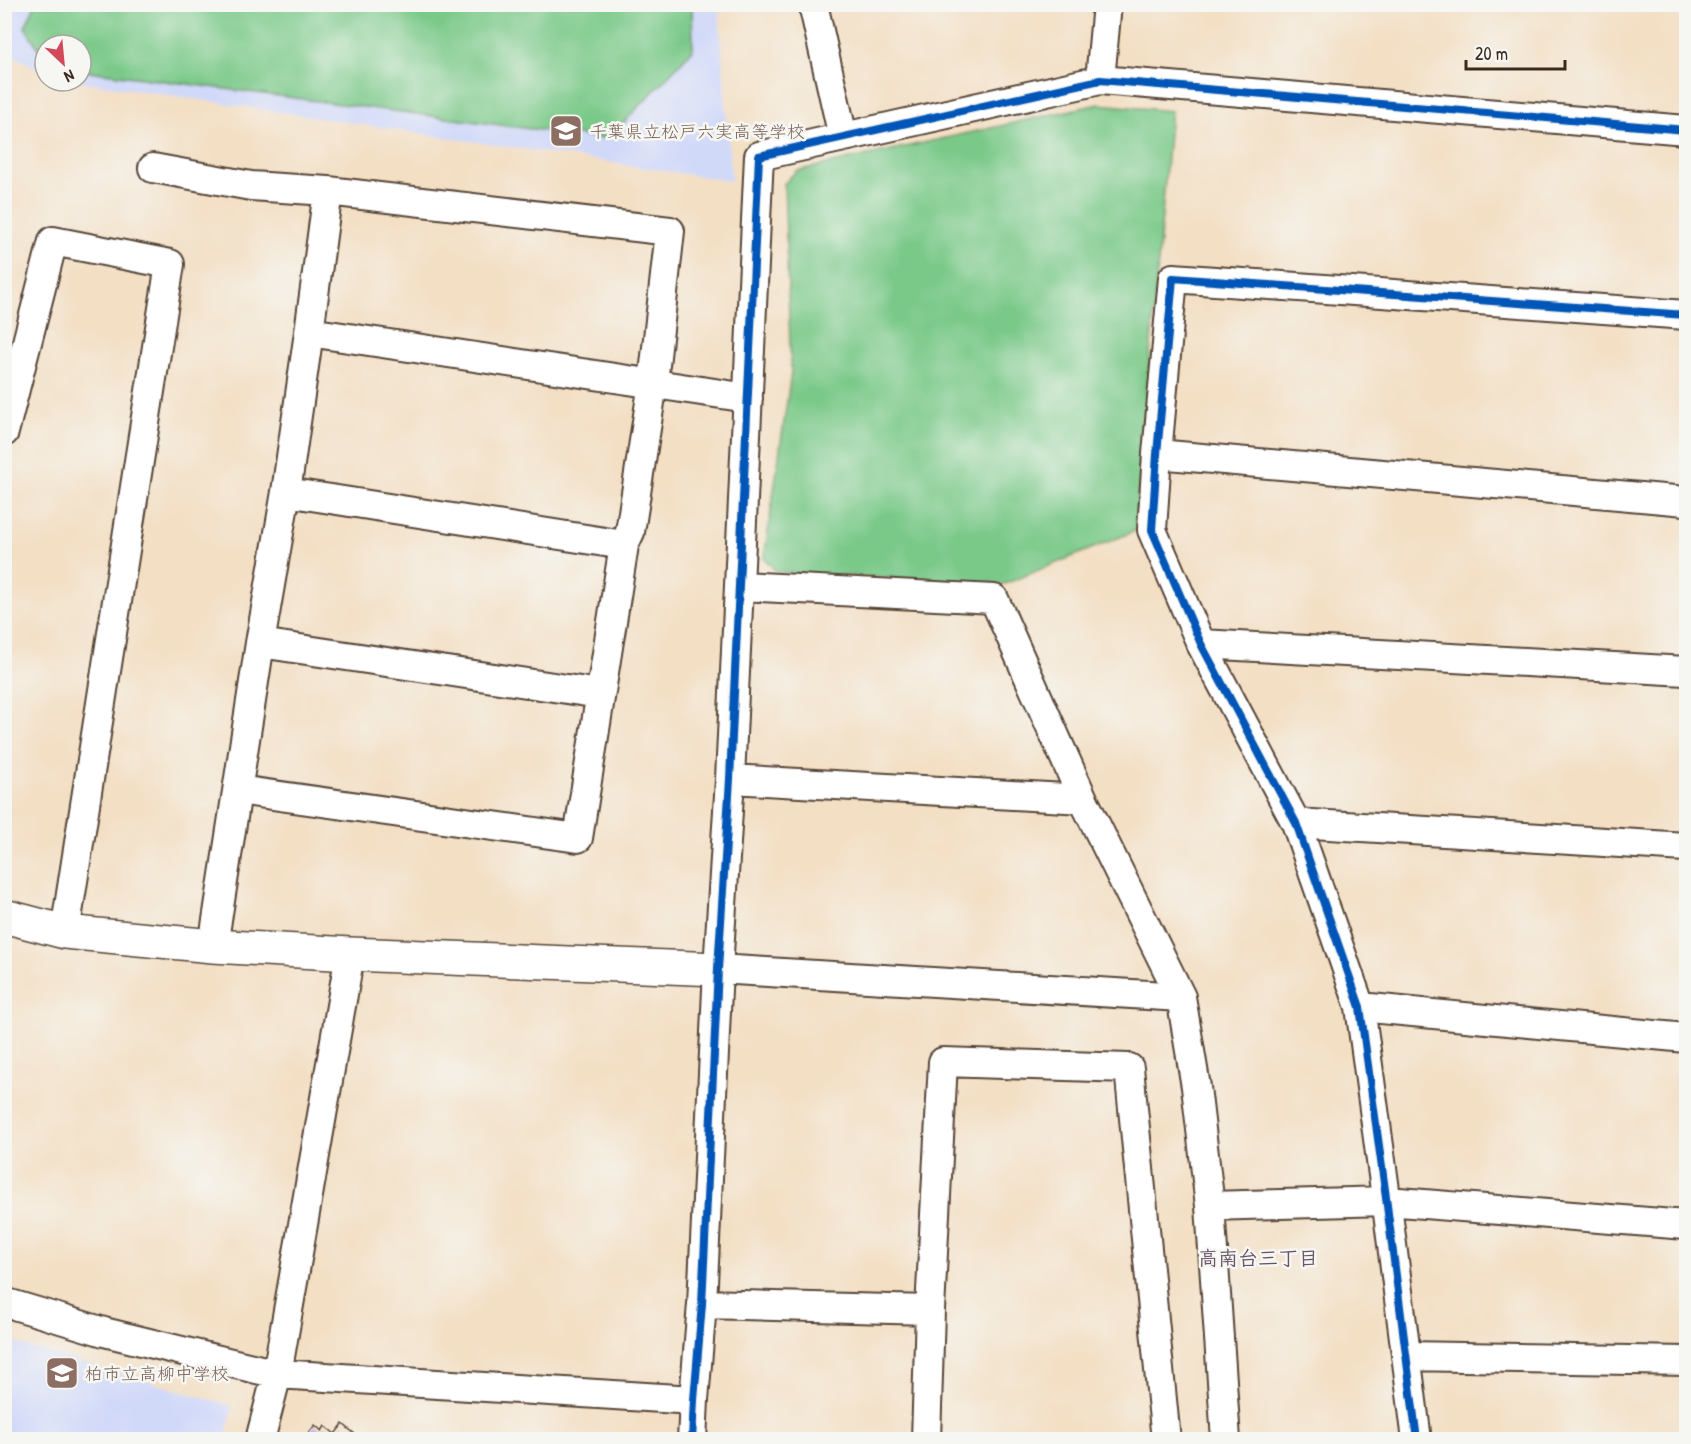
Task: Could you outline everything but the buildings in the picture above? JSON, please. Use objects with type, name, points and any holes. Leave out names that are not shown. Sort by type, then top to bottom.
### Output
[{"type":"street","points":[[813,4],[843,137]]},
{"type":"street","points":[[1100,80],[1107,4]]},
{"type":"street","points":[[692,1440],[702,1304],[718,969],[730,779],[759,156],[1100,80],[1686,130]]},
{"type":"street","points":[[153,168],[251,186],[328,191],[670,231],[653,383],[630,532],[624,545],[578,838],[238,790]]},
{"type":"street","points":[[213,946],[285,492],[328,191]]},
{"type":"street","points":[[4,432],[54,241],[170,264],[65,932]]},
{"type":"street","points":[[1418,1440],[1360,1007],[1296,823],[1201,644],[1152,530],[1156,454],[1173,278],[1686,315]]},
{"type":"street","points":[[309,332],[748,398]]},
{"type":"street","points":[[1156,454],[1686,501]]},
{"type":"street","points":[[285,492],[624,545]]},
{"type":"street","points":[[740,586],[994,599],[1083,799],[1181,997],[1196,1087],[1210,1206],[1226,1440]]},
{"type":"street","points":[[260,643],[600,694]]},
{"type":"street","points":[[1201,644],[1686,671]]},
{"type":"street","points":[[730,779],[1083,799]]},
{"type":"street","points":[[1296,823],[1686,847]]},
{"type":"street","points":[[4,916],[65,932],[213,946],[718,969],[1181,997]]},
{"type":"street","points":[[260,1440],[277,1374],[350,954]]},
{"type":"street","points":[[1360,1007],[1686,1038]]},
{"type":"street","points":[[926,1440],[930,1310],[943,1062],[1129,1068],[1166,1440]]},
{"type":"street","points":[[1210,1206],[1387,1201],[1686,1225]]},
{"type":"street","points":[[4,1302],[104,1332],[277,1374],[694,1400]]},
{"type":"street","points":[[702,1304],[930,1310]]},
{"type":"street","points":[[1406,1356],[1686,1361]]},
{"type":"shaded area","name":"千葉県立松戸六実高等学校","points":[[4,5],[719,5],[731,181],[93,83],[93,33],[33,33],[33,66],[5,52]]},
{"type":"shaded area","name":"柏市立高柳中学校","points":[[4,1340],[233,1406],[225,1439],[5,1439]]},
{"type":"green space","name":"千葉県立松戸六実高等学校","points":[[35,5],[692,5],[693,50],[608,139],[93,72],[93,33],[33,33],[33,40],[25,27]]},
{"type":"green space","points":[[1099,104],[1171,111],[1135,531],[1005,584],[777,572],[764,559],[791,373],[784,184],[796,171]]},
{"type":"cycle path","points":[[692,1440],[702,1304],[718,969],[730,779],[759,156],[1100,80],[1686,130]]},
{"type":"cycle path","points":[[1417,1440],[1360,1007],[1296,823],[1201,644],[1152,530],[1173,278],[1686,315]]},
{"type":"place","name":"千葉県立松戸六実高等学校","points":[[566,131]]},
{"type":"place","name":"柏市立高柳中学校","points":[[62,1373]]},
{"type":"district","name":"高南台三丁目","points":[[1258,1257]]}]
